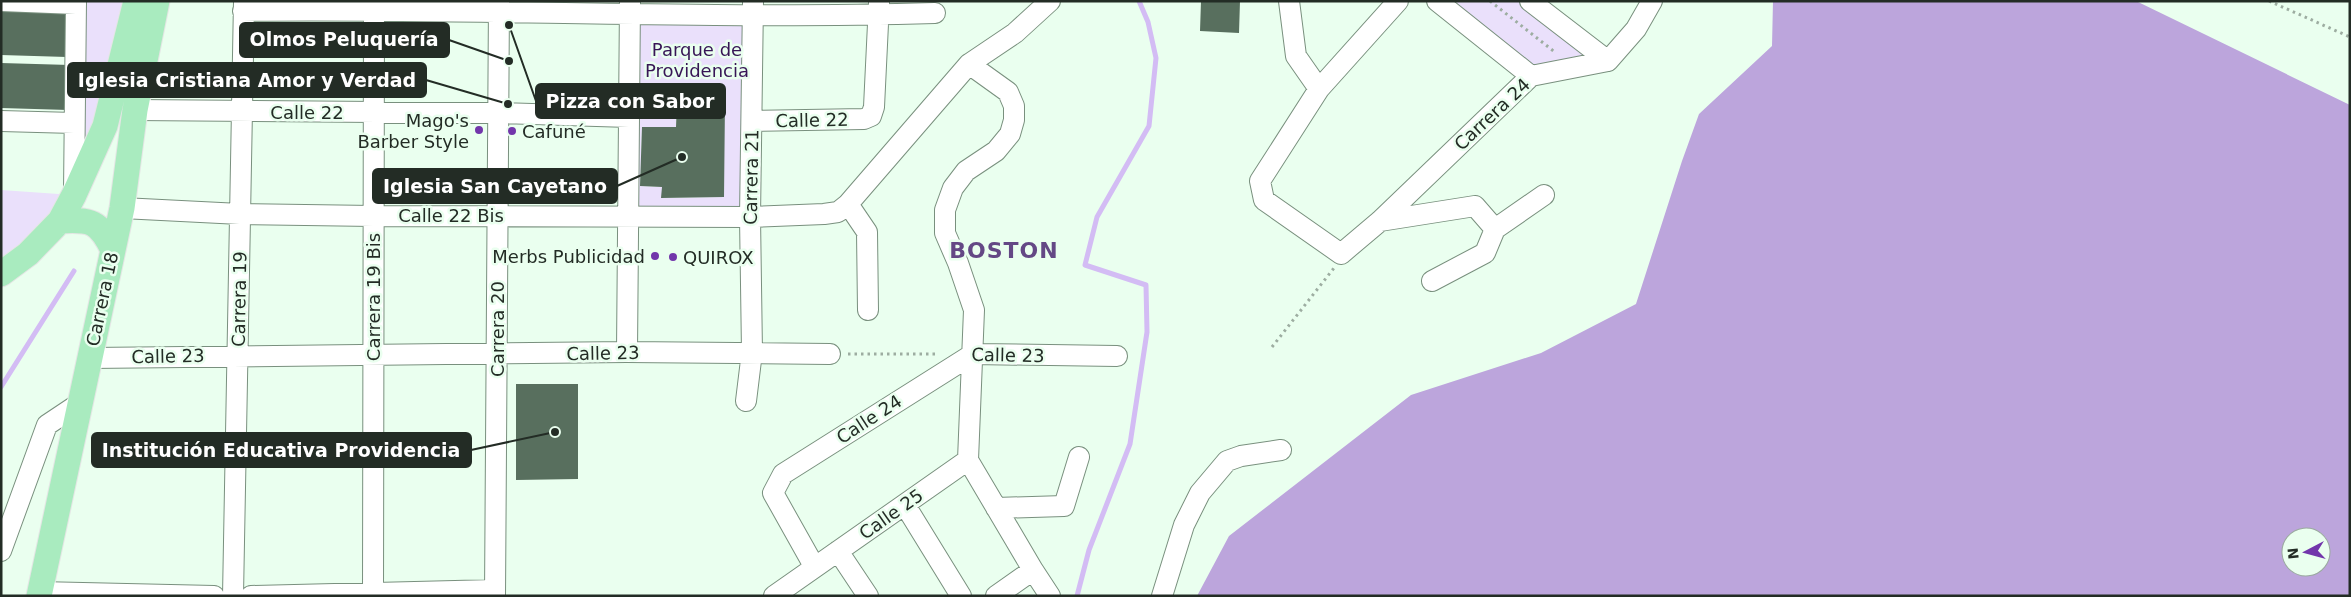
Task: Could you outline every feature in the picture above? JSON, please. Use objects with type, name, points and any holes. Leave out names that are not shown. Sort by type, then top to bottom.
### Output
[{"type":"main road","points":[[1,274],[28,254],[60,221],[74,195],[105,126],[136,1]]},
{"type":"main road","name":"Carrera 18","points":[[39,594],[122,208],[135,110],[157,1]]},
{"type":"main road","points":[[60,221],[80,220],[94,223],[106,236],[113,250]]},
{"type":"street","points":[[1,1],[76,3],[74,195]]},
{"type":"street","points":[[868,310],[867,232],[848,204],[969,64],[1015,33],[1050,1]]},
{"type":"street","points":[[1289,1],[1296,56],[1319,89]]},
{"type":"street","points":[[1341,254],[1264,200],[1260,181],[1319,89],[1398,1]]},
{"type":"street","points":[[1437,1],[1531,76]]},
{"type":"street","points":[[1530,1],[1608,61],[1636,29],[1652,1]]},
{"type":"street","points":[[244,6],[374,5],[629,9],[879,8],[935,13]]},
{"type":"street","name":"Carrera 19 Bis","points":[[372,593],[374,5]]},
{"type":"street","name":"Carrera 19","points":[[233,596],[244,6]]},
{"type":"street","name":"Carrera 20","points":[[495,593],[499,6]]},
{"type":"street","name":"Calle 22","points":[[752,121],[864,119],[870,116],[874,107],[879,8]]},
{"type":"street","points":[[627,352],[629,9]]},
{"type":"street","name":"Carrera 21","points":[[746,401],[752,352],[750,217],[753,9]]},
{"type":"street","name":"Carrera 24","points":[[1341,254],[1380,221],[1531,76],[1608,61]]},
{"type":"street","points":[[969,64],[1008,92],[1014,106],[1014,120],[1010,134],[996,151],[966,171],[952,188],[945,210],[945,233],[958,263],[974,310],[968,460],[1050,596]]},
{"type":"street","name":"Calle 22","points":[[135,110],[499,113],[629,118]]},
{"type":"street","points":[[1,122],[74,123]]},
{"type":"street","points":[[1432,281],[1485,253],[1495,229],[1544,195]]},
{"type":"street","name":"Calle 22 Bis","points":[[122,208],[240,214],[373,216],[750,217],[824,214],[838,212],[848,204]]},
{"type":"street","points":[[1380,221],[1474,206],[1495,229]]},
{"type":"street","name":"Calle 23","points":[[90,358],[238,355],[497,355],[627,352],[830,354]]},
{"type":"street","name":"Calle 23","points":[[973,354],[1117,356]]},
{"type":"street","name":"Calle 24","points":[[814,566],[773,493],[784,474],[973,354]]},
{"type":"street","points":[[1,551],[47,425],[80,403]]},
{"type":"street","points":[[1162,596],[1184,525],[1200,493],[1226,461],[1241,456],[1281,450]]},
{"type":"street","points":[[996,508],[1064,506],[1079,457]]},
{"type":"street","name":"Calle 25","points":[[814,566],[968,460]]},
{"type":"street","points":[[905,505],[961,596]]},
{"type":"street","points":[[838,551],[868,596]]},
{"type":"street","points":[[774,596],[814,566]]},
{"type":"street","points":[[996,596],[1034,570]]},
{"type":"street","points":[[251,596],[372,593],[495,593]]},
{"type":"street","points":[[39,594],[214,596]]},
{"type":"path","points":[[1490,1],[1574,67]]},
{"type":"path","points":[[2269,1],[2350,38]]},
{"type":"path","points":[[1272,347],[1332,272],[1341,254]]},
{"type":"path","name":"Calle 23","points":[[830,354],[973,354]]},
{"type":"green space","points":[[76,1],[136,1],[74,195],[1,274],[1,190],[73,195]]},
{"type":"green space","points":[[1437,1],[1530,1],[1608,61],[1531,76]]},
{"type":"green space","name":"Parque de Providencia","points":[[629,16],[753,17],[750,217],[627,216]],"holes":[[[677,101],[724,102],[723,197],[662,198],[662,187],[640,186],[642,128],[676,127]]]},
{"type":"shaded area","points":[[1773,1],[2136,1],[2350,105],[2350,596],[1197,596],[1229,536],[1411,395],[1541,353],[1636,304],[1699,114],[1772,46]]},
{"type":"building","points":[[1201,1],[1240,1],[1239,33],[1200,31]]},
{"type":"building","points":[[1,10],[68,12],[67,57],[1,55]]},
{"type":"building","points":[[1,63],[70,65],[68,110],[1,108]]},
{"type":"building","points":[[677,101],[725,102],[724,197],[661,198],[662,187],[640,186],[642,127],[676,127]]},
{"type":"building","points":[[516,384],[578,384],[578,479],[516,480]]},
{"type":"waterway","points":[[1077,596],[1089,550],[1130,444],[1147,332],[1146,285],[1085,265],[1097,217],[1149,126],[1156,58],[1148,22],[1139,1]]},
{"type":"waterway","points":[[1,387],[74,271]]},
{"type":"place","name":"Pizza con Sabor","points":[[509,25]]},
{"type":"place","name":"Olmos Peluquería","points":[[509,61]]},
{"type":"place","name":"Iglesia Cristiana Amor y Verdad","points":[[508,104]]},
{"type":"place","name":"Mago's Barber Style","points":[[479,130]]},
{"type":"place","name":"Cafuné","points":[[512,131]]},
{"type":"place","name":"Iglesia San Cayetano","points":[[682,157]]},
{"type":"place","name":"Merbs Publicidad","points":[[655,256]]},
{"type":"place","name":"QUIROX","points":[[673,257]]},
{"type":"place","name":"Institución Educativa Providencia","points":[[555,432]]},
{"type":"district","name":"BOSTON","points":[[1004,250]]}]
